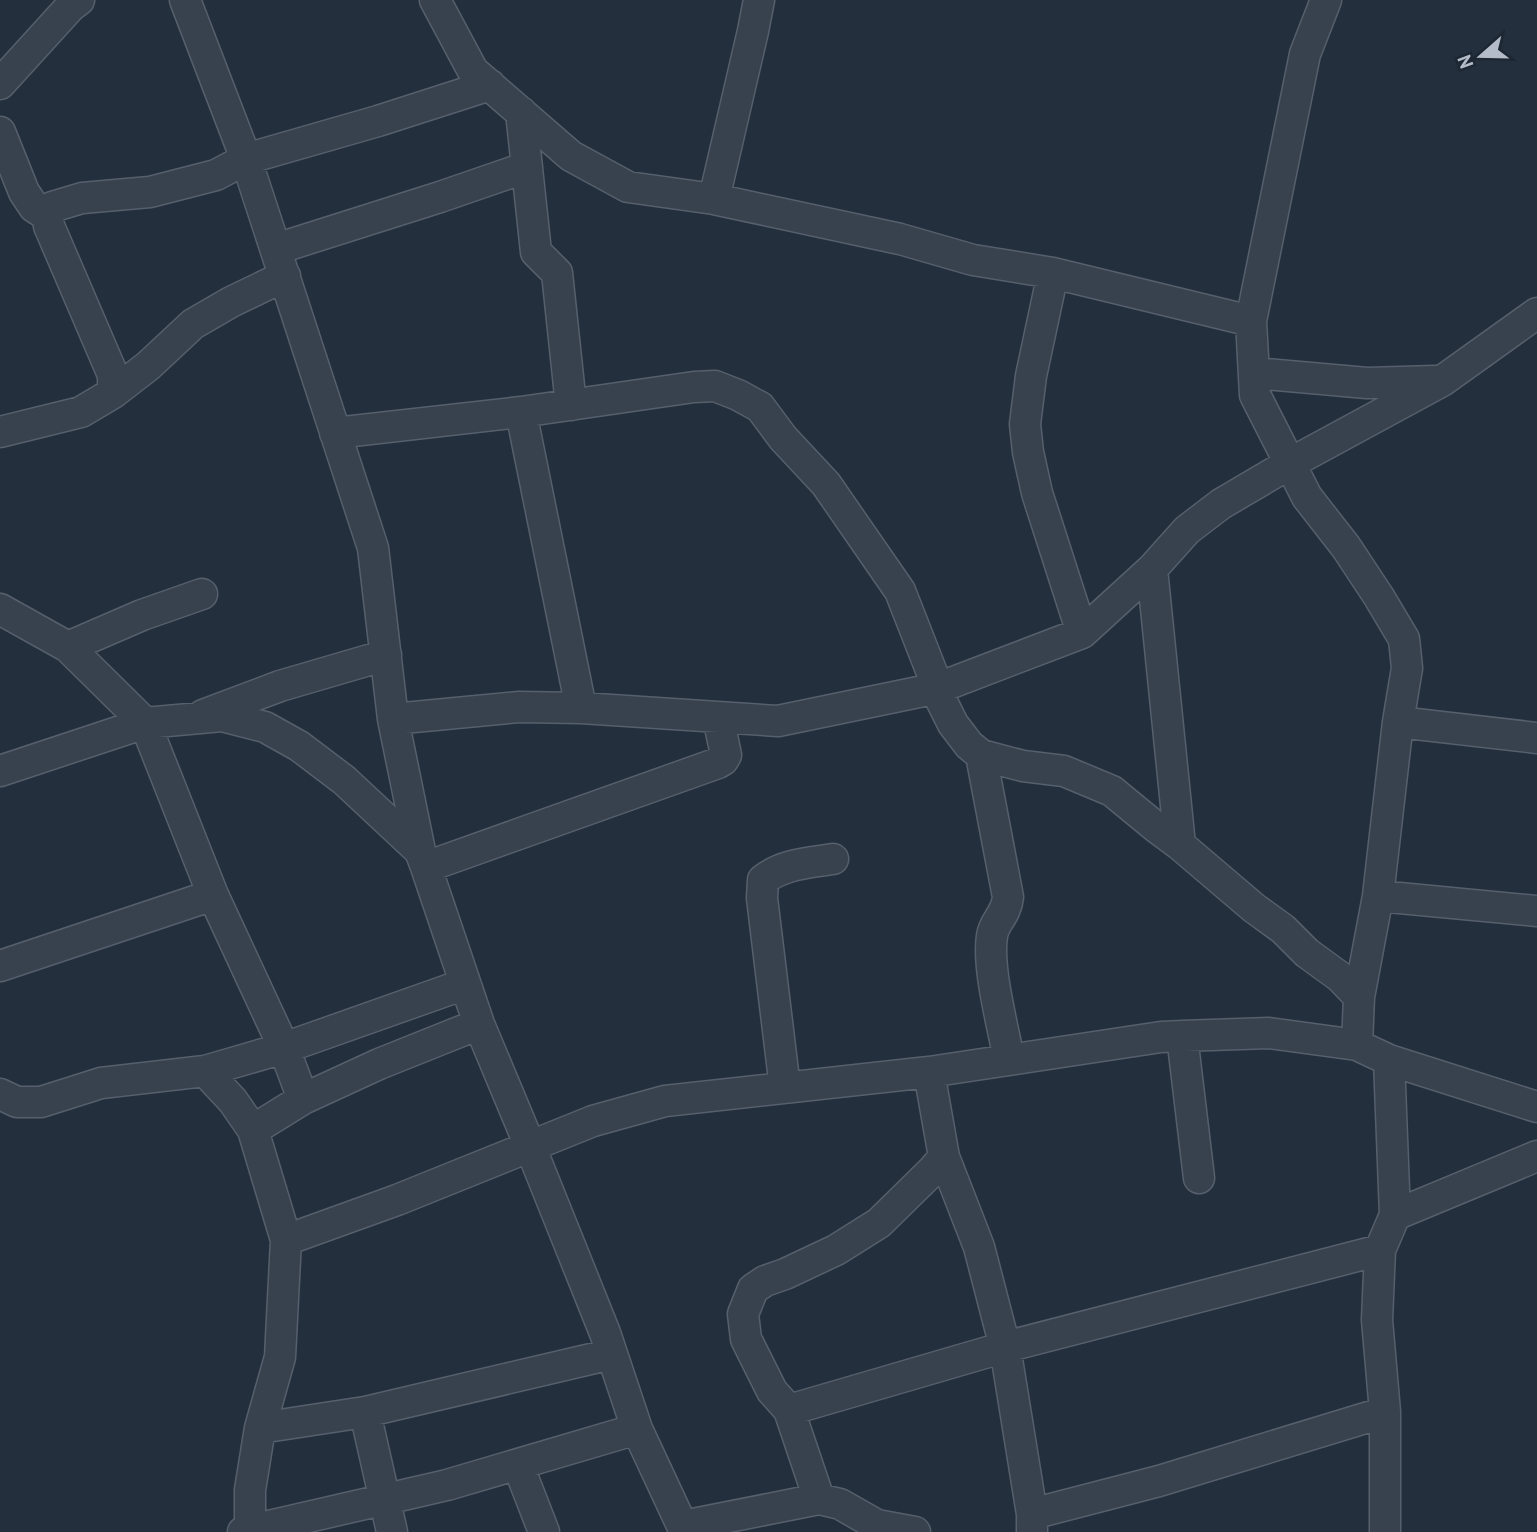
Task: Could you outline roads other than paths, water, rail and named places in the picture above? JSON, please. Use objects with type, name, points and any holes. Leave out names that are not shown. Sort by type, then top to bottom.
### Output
[{"type":"street","points":[[0,84],[79,0]]},
{"type":"street","points":[[185,0],[246,159],[373,548],[393,719],[423,859],[479,1024],[612,1354],[637,1429],[684,1529],[819,1499],[840,1504],[877,1525],[915,1532]]},
{"type":"street","points":[[435,0],[473,71],[571,156],[628,187],[713,199],[900,239],[973,260],[1053,273],[1251,321]]},
{"type":"street","points":[[713,199],[759,0]]},
{"type":"street","points":[[1326,0],[1305,54],[1251,321],[1255,395],[1307,497],[1353,557],[1404,639],[1407,668],[1398,722],[1378,896],[1359,997],[1357,1045]]},
{"type":"street","points":[[113,393],[113,375],[49,226],[48,216],[52,207],[82,198],[150,192],[216,175],[246,159],[490,85]]},
{"type":"street","points":[[521,112],[536,252],[557,273],[571,405]]},
{"type":"street","points":[[0,132],[24,192],[34,207],[48,216]]},
{"type":"street","points":[[0,432],[81,412],[113,393],[148,366],[193,324],[231,302],[280,263],[440,197],[527,167]]},
{"type":"street","points":[[1053,273],[1031,376],[1025,424],[1037,493],[1082,633]]},
{"type":"street","points":[[393,719],[519,707],[581,708],[778,721],[938,688],[1082,633],[1152,569],[1187,530],[1221,504],[1442,381],[1537,313]]},
{"type":"street","points":[[1254,373],[1367,383],[1442,381]]},
{"type":"street","points":[[335,433],[521,412],[694,387],[715,386],[760,407],[783,438],[826,484],[900,591],[940,698],[953,724],[969,746],[981,755],[1023,766],[1064,771],[1112,791],[1283,929],[1307,953],[1340,977],[1359,997]]},
{"type":"street","points":[[521,412],[581,708]]},
{"type":"street","points":[[1152,569],[1180,845]]},
{"type":"street","points":[[68,647],[142,615],[202,594]]},
{"type":"street","points":[[0,610],[68,647],[145,723],[213,895],[284,1048],[303,1099]]},
{"type":"street","points":[[192,719],[280,686],[386,655]]},
{"type":"street","points":[[0,771],[145,723],[222,716],[265,727],[299,746],[344,780],[423,859]]},
{"type":"street","points":[[423,859],[723,761],[726,755],[718,717]]},
{"type":"street","points":[[1398,722],[1537,738]]},
{"type":"street","points":[[981,755],[1008,897],[1007,907],[993,928],[991,940],[992,971],[1009,1060]]},
{"type":"street","points":[[785,1088],[762,880],[791,865],[833,859]]},
{"type":"street","points":[[0,966],[213,895]]},
{"type":"street","points":[[1378,896],[1537,911]]},
{"type":"street","points":[[0,1094],[17,1102],[41,1101],[101,1083],[205,1071],[284,1048],[465,984]]},
{"type":"street","points":[[253,1130],[303,1099],[379,1064],[479,1024]]},
{"type":"street","points":[[286,1240],[397,1200],[593,1121],[665,1101],[929,1072],[1161,1037],[1269,1033],[1357,1045],[1389,1060],[1537,1107]]},
{"type":"street","points":[[1182,1036],[1199,1178]]},
{"type":"street","points":[[1385,1532],[1385,1412],[1377,1320],[1380,1250],[1395,1215],[1389,1060]]},
{"type":"street","points":[[205,1071],[233,1101],[253,1130],[286,1240],[280,1357],[260,1428],[250,1490],[248,1531],[447,1485],[637,1429]]},
{"type":"street","points":[[929,1072],[944,1157],[979,1247],[1005,1347],[1032,1523],[1385,1412]]},
{"type":"street","points":[[1395,1215],[1537,1156]]},
{"type":"street","points":[[819,1499],[789,1410],[772,1391],[746,1339],[743,1314],[753,1289],[765,1281],[836,1251],[879,1223],[944,1157]]},
{"type":"street","points":[[789,1410],[1005,1347],[1380,1250]]},
{"type":"street","points":[[260,1428],[365,1412],[612,1354]]},
{"type":"street","points":[[365,1412],[392,1532]]},
{"type":"street","points":[[518,1465],[544,1532]]}]
